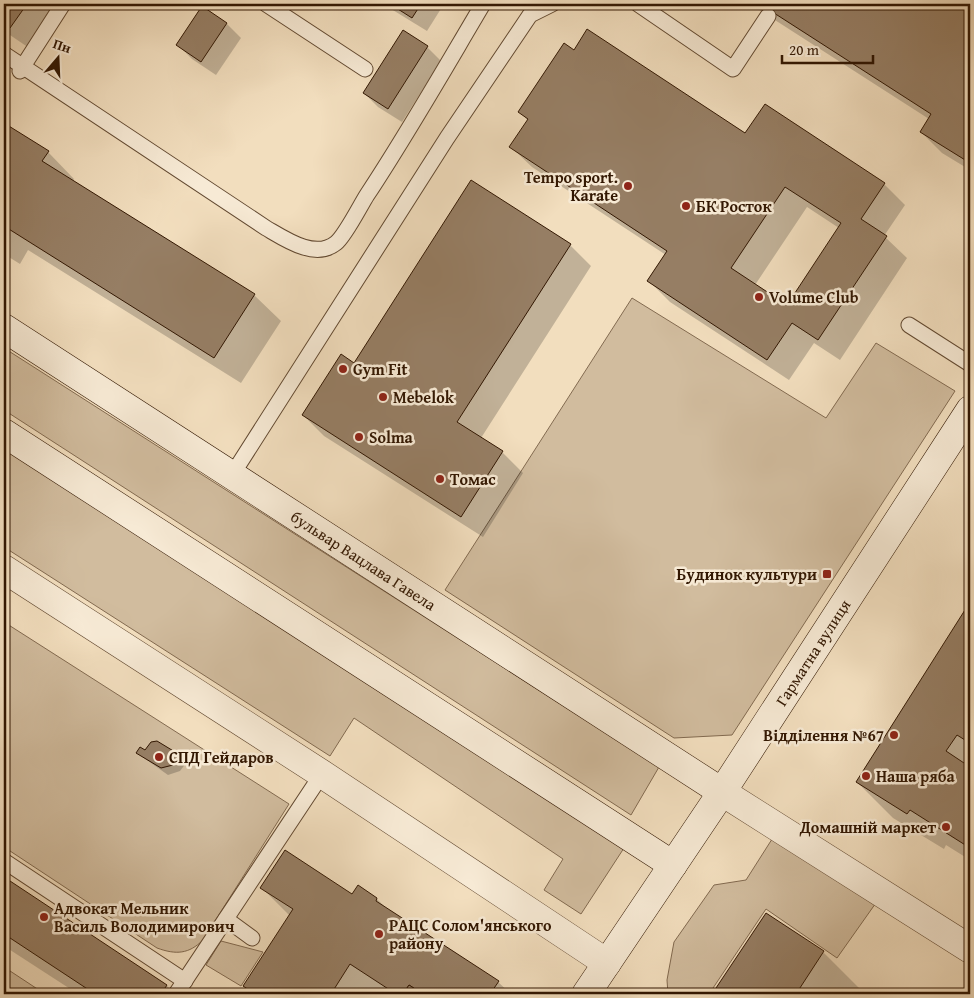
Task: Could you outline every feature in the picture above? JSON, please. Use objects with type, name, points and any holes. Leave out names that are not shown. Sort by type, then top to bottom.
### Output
[{"type":"street","name":"бульвар Вацлава Гавела","points":[[4,328],[722,792],[970,949]]},
{"type":"street","name":"Гарматна вулиця","points":[[586,994],[722,792],[970,410]]},
{"type":"street","points":[[4,433],[673,865]]},
{"type":"street","points":[[4,569],[322,774],[607,963]]},
{"type":"lane","points":[[21,69],[63,4]]},
{"type":"lane","points":[[266,4],[365,69]]},
{"type":"lane","points":[[4,54],[21,69],[266,228],[304,248],[320,249],[336,243],[386,166],[483,4]]},
{"type":"lane","points":[[232,475],[452,130],[530,15],[552,4]]},
{"type":"lane","points":[[638,4],[733,69],[768,16]]},
{"type":"lane","points":[[909,325],[970,364]]},
{"type":"lane","points":[[176,994],[322,774]]},
{"type":"lane","points":[[4,860],[185,981]]},
{"type":"lane","points":[[226,919],[252,938]]},
{"type":"shaded area","points":[[632,298],[826,418],[876,343],[955,391],[732,735],[674,738],[445,590]]},
{"type":"shaded area","points":[[4,348],[659,767],[631,815],[4,410]]},
{"type":"shaded area","points":[[4,444],[624,848],[581,914],[544,890],[563,859],[354,718],[330,756],[4,547]]},
{"type":"shaded area","points":[[4,622],[289,804],[203,940],[193,948],[182,952],[170,952],[157,948],[4,847]]},
{"type":"shaded area","points":[[774,836],[878,900],[837,958],[766,909],[709,994],[668,994],[667,980],[674,942],[714,885],[746,880]]},
{"type":"shaded area","points":[[221,941],[263,952],[241,986],[206,965]]},
{"type":"shaded area","points":[[4,967],[45,994],[4,994]]},
{"type":"building","points":[[4,4],[27,4],[10,28],[4,24]]},
{"type":"building","points":[[390,4],[421,4],[412,18]]},
{"type":"building","points":[[760,4],[970,4],[970,163],[920,132],[931,114]]},
{"type":"building","points":[[202,6],[227,23],[201,62],[176,45]]},
{"type":"building","name":"БК Росток","points":[[587,29],[745,133],[765,104],[885,183],[861,219],[887,236],[818,340],[792,323],[767,360],[647,281],[667,251],[509,147],[528,119],[518,112],[564,43],[574,50]],"holes":[[[785,187],[841,223],[787,305],[731,268]]]},
{"type":"building","points":[[403,30],[428,46],[388,109],[363,93]]},
{"type":"building","points":[[4,123],[49,151],[42,161],[255,294],[214,358],[4,226]]},
{"type":"building","points":[[471,180],[571,244],[457,422],[503,451],[461,517],[302,415],[341,354],[354,363]]},
{"type":"building","points":[[970,602],[970,732],[965,740],[957,735],[946,751],[970,767],[970,848],[910,810],[907,814],[856,782]]},
{"type":"building","points":[[157,741],[180,755],[173,765],[161,768],[136,753],[140,747],[145,750],[151,742]]},
{"type":"building","points":[[285,850],[352,894],[358,885],[377,898],[376,901],[499,981],[490,994],[423,994],[409,985],[403,994],[396,994],[350,964],[331,994],[255,994],[243,986],[293,909],[260,888]]},
{"type":"building","points":[[4,877],[167,985],[161,994],[95,994],[4,934]]},
{"type":"building","points":[[766,913],[824,951],[796,994],[783,992],[781,994],[712,994]]},
{"type":"building","points":[[409,985],[423,994],[403,994]]},
{"type":"place","name":"Tempo sport. Karate","points":[[628,186]]},
{"type":"place","name":"БК Росток","points":[[686,206]]},
{"type":"place","name":"Volume Club","points":[[759,297]]},
{"type":"place","name":"Gym Fit","points":[[343,369]]},
{"type":"place","name":"Mebelok","points":[[383,397]]},
{"type":"place","name":"Solma","points":[[359,437]]},
{"type":"place","name":"Томас","points":[[440,479]]},
{"type":"place","name":"Будинок культури","points":[[827,574]]},
{"type":"place","name":"Відділення №67","points":[[894,735]]},
{"type":"place","name":"СПД Гейдаров","points":[[159,757]]},
{"type":"place","name":"Наша ряба","points":[[866,776]]},
{"type":"place","name":"Домашній маркет","points":[[946,827]]},
{"type":"place","name":"Адвокат Мельник Василь Володимирович","points":[[44,917]]},
{"type":"place","name":"РАЦС Солом'янського району","points":[[379,934]]}]
